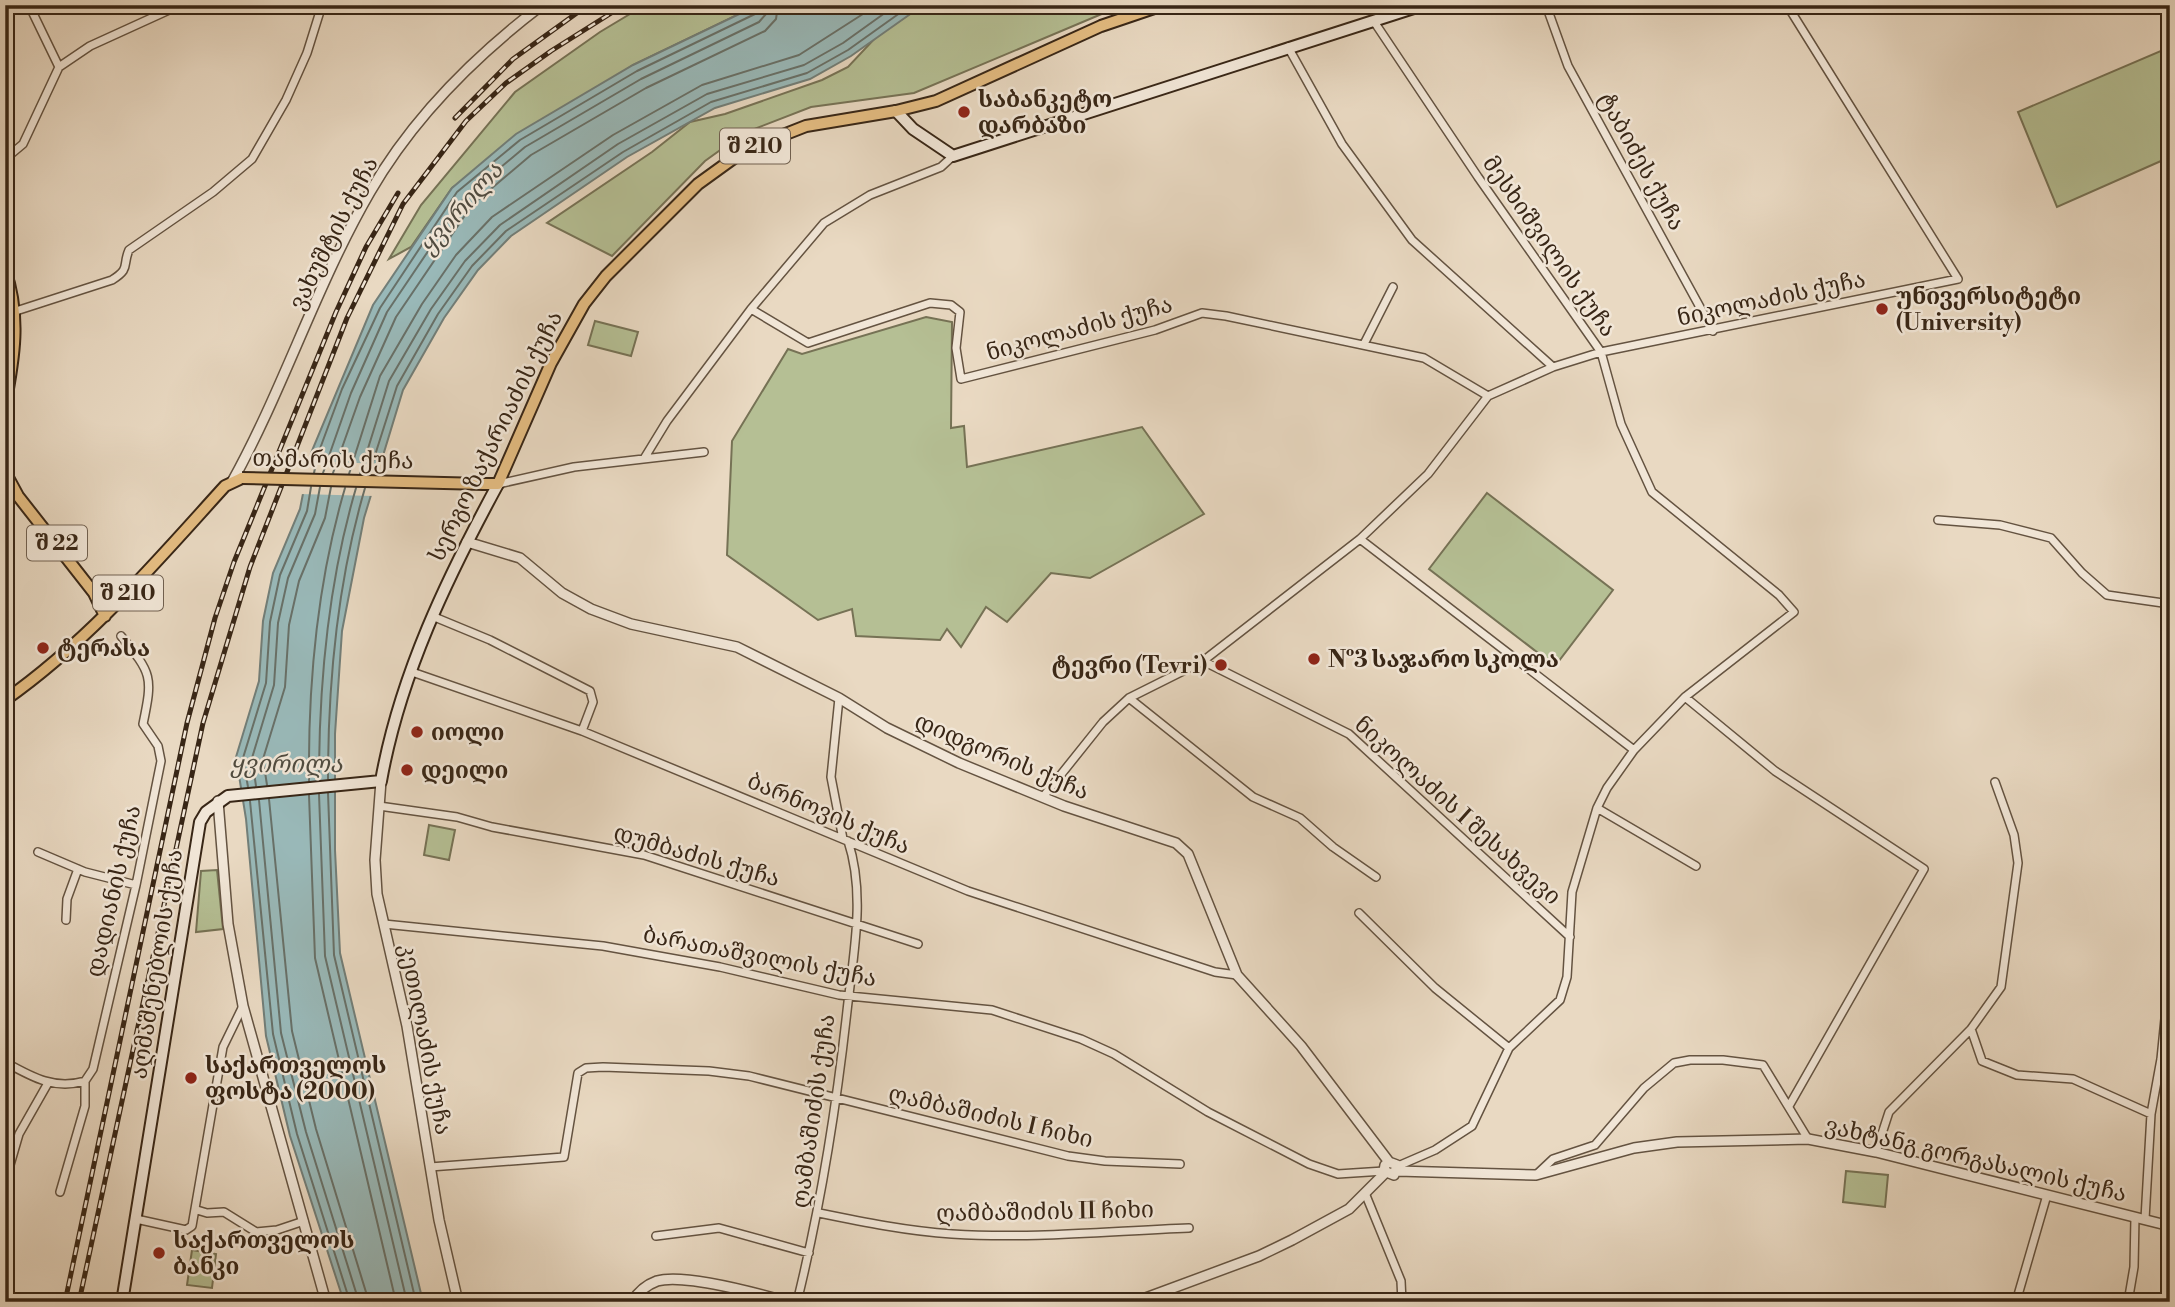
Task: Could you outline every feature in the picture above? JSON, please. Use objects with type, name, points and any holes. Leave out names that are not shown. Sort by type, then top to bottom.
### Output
[{"type":"main road","name":"სერგო ზაქარიაძის ქუჩა","points":[[380,781],[412,672],[432,616],[498,484],[551,363],[584,304],[606,276],[698,184],[745,150],[806,126],[896,111],[936,101],[1101,26],[1163,5]]},
{"type":"main road","points":[[896,111],[913,129],[953,156],[1288,47],[1375,23],[1423,5]]},
{"type":"main road","points":[[5,270],[16,311],[15,356],[5,405]]},
{"type":"main road","name":"შ 22","points":[[5,472],[18,496],[94,593],[105,616]]},
{"type":"main road","name":"თამარის ქუჩა","points":[[5,699],[37,677],[105,616],[237,480],[498,484]]},
{"type":"main road","points":[[223,799],[380,781]]},
{"type":"main road","name":"აღმაშენებლის ქუჩა","points":[[122,1302],[200,822],[223,799]]},
{"type":"street","points":[[29,5],[59,67]]},
{"type":"street","points":[[5,159],[23,144],[59,67],[90,46],[180,5]]},
{"type":"street","points":[[16,311],[112,280],[128,267],[130,250],[213,192],[252,159],[286,100],[307,53],[322,5]]},
{"type":"street","name":"ვახუშტის ქუჩა","points":[[237,480],[370,192],[425,113],[507,32],[542,5]]},
{"type":"street","name":"ტაბიძეს ქუჩა","points":[[1546,5],[1567,66],[1713,331]]},
{"type":"street","name":"ნიკოლაძის ქუჩა","points":[[1043,797],[1103,722],[1129,698],[1203,661],[1360,539],[1428,474],[1488,396],[1553,366],[1601,352],[1958,279],[1787,5]]},
{"type":"street","name":"მესხიშვილის ქუჩა","points":[[1375,23],[1478,177],[1601,352],[1621,424],[1652,492],[1779,595],[1794,612],[1685,697]]},
{"type":"street","points":[[1288,47],[1342,144],[1412,240],[1553,366]]},
{"type":"street","points":[[645,457],[667,421],[751,309],[824,223],[870,195],[918,173],[941,167],[953,156]]},
{"type":"street","points":[[1364,344],[1393,287]]},
{"type":"street","name":"ნიკოლაძის ქუჩა","points":[[751,309],[808,343],[930,303],[951,305],[960,312],[956,348],[961,379],[1155,330],[1202,313],[1423,358],[1488,396]]},
{"type":"street","points":[[498,484],[548,471],[645,457],[704,452]]},
{"type":"street","points":[[1938,520],[2000,526],[2051,538],[2081,573],[2107,595],[2170,604]]},
{"type":"street","points":[[1360,539],[1634,750]]},
{"type":"street","name":"დიდგორის ქუჩა","points":[[467,542],[520,558],[562,593],[591,610],[631,624],[737,647],[839,698],[887,728],[960,764],[1043,797],[1153,834],[1183,848],[1237,975],[1301,1046],[1395,1166]]},
{"type":"street","points":[[432,616],[490,640],[590,691],[593,702],[582,731]]},
{"type":"street","name":"დადიანის ქუჩა","points":[[61,1192],[85,1106],[85,1081],[93,1069],[136,885],[161,761],[158,746],[143,724],[151,685],[149,678],[121,635]]},
{"type":"street","name":"ნიკოლაძის I შესახვევი","points":[[1203,661],[1349,734],[1570,937]]},
{"type":"street","name":"ბარნოვის ქუჩა","points":[[412,672],[582,731],[968,891],[1081,931],[1215,972],[1237,975]]},
{"type":"street","points":[[1395,1166],[1435,1150],[1472,1126],[1509,1048],[1560,1000],[1567,977],[1572,892],[1597,808],[1607,788],[1634,750],[1685,697],[1775,771],[1924,869],[1789,1106]]},
{"type":"street","name":"ღამბაშიძის ქუჩა","points":[[797,1302],[819,1213],[837,1100],[856,925],[857,884],[831,777],[839,698]]},
{"type":"street","points":[[1129,698],[1252,797],[1300,818],[1333,848],[1376,877]]},
{"type":"street","name":"კეთილაძის ქუჩა","points":[[380,781],[375,860],[377,894],[407,1026],[430,1167],[458,1302]]},
{"type":"street","points":[[1876,1152],[1889,1112],[1971,1029],[2001,987],[2017,884],[2017,845],[1995,782]]},
{"type":"street","points":[[223,799],[228,924],[243,1006],[326,1302]]},
{"type":"street","name":"დუმბაძის ქუჩა","points":[[379,806],[457,817],[492,827],[644,855],[918,944]]},
{"type":"street","points":[[1597,808],[1696,866]]},
{"type":"street","points":[[38,852],[78,869],[136,885]]},
{"type":"street","points":[[66,920],[67,899],[78,869]]},
{"type":"street","points":[[1359,912],[1436,988],[1509,1048]]},
{"type":"street","name":"ბარათაშვილის ქუჩა","points":[[384,924],[603,946],[720,967],[849,996],[985,1009],[1064,1033],[1114,1054],[1209,1112],[1309,1164],[1338,1174],[1385,1172]]},
{"type":"street","points":[[2128,1302],[2151,1114],[2161,1059],[2170,968]]},
{"type":"street","points":[[136,1219],[186,1230],[192,1227],[223,1047],[243,1006]]},
{"type":"street","points":[[1971,1029],[1982,1061],[2017,1075],[2073,1079],[2151,1114]]},
{"type":"street","points":[[1536,1175],[1553,1159],[1595,1145],[1644,1088],[1666,1068],[1681,1061],[1759,1064],[1765,1068],[1808,1139]]},
{"type":"street","points":[[5,1062],[48,1083],[69,1086],[85,1081]]},
{"type":"street","name":"ღამბაშიძის I ჩიხი","points":[[430,1167],[564,1157],[578,1073],[586,1068],[733,1073],[1068,1156],[1105,1161],[1180,1164]]},
{"type":"street","points":[[5,1182],[14,1145],[48,1083]]},
{"type":"street","name":"ვახტანგ გორგასალის ქუჩა","points":[[1385,1172],[1392,1176],[1395,1166],[1536,1175],[1633,1148],[1677,1142],[1808,1139],[1876,1152],[2170,1226]]},
{"type":"street","points":[[1135,1302],[1259,1256],[1338,1216],[1365,1194],[1385,1172]]},
{"type":"street","points":[[1365,1194],[1401,1281],[1402,1302]]},
{"type":"street","points":[[2015,1302],[2047,1195]]},
{"type":"street","points":[[197,1210],[223,1212],[256,1232],[276,1230],[304,1221]]},
{"type":"street","name":"ღამბაშიძის II ჩიხი","points":[[819,1213],[894,1228],[952,1234],[1004,1236],[1189,1228]]},
{"type":"street","points":[[656,1236],[719,1228],[809,1253]]},
{"type":"street","points":[[632,1302],[644,1287],[660,1280],[729,1286],[788,1302]]},
{"type":"green space","points":[[645,5],[758,5],[633,65],[452,188],[411,247],[389,259],[421,205],[515,92],[600,32]]},
{"type":"green space","points":[[923,5],[1123,5],[914,93],[811,107],[744,133],[705,161],[612,256],[547,223],[652,152],[690,122],[725,114],[822,80],[848,67],[877,36]]},
{"type":"green space","points":[[2163,50],[2170,66],[2170,157],[2057,207],[2018,112]]},
{"type":"green space","points":[[926,317],[952,322],[951,428],[964,426],[967,467],[1142,427],[1204,514],[1090,578],[1051,573],[1007,622],[986,607],[961,647],[947,629],[940,640],[856,636],[852,609],[818,620],[727,555],[732,441],[788,349],[802,354]]},
{"type":"green space","points":[[595,321],[638,332],[631,356],[588,345]]},
{"type":"green space","points":[[1487,493],[1613,590],[1555,666],[1429,569]]},
{"type":"green space","points":[[429,825],[455,830],[449,860],[424,855]]},
{"type":"green space","points":[[217,870],[223,929],[196,932],[201,871]]},
{"type":"green space","points":[[1846,1171],[1888,1175],[1885,1207],[1843,1202]]},
{"type":"green space","points":[[192,1250],[216,1254],[212,1288],[187,1285]]},
{"type":"water","name":"ყვირილა","points":[[758,5],[923,5],[851,56],[810,79],[715,108],[627,157],[511,236],[478,270],[444,318],[403,390],[364,518],[342,631],[335,734],[335,850],[340,953],[423,1302],[344,1302],[290,1136],[266,1036],[246,819],[236,757],[259,681],[263,621],[273,573],[300,509],[311,453],[373,305],[452,188],[516,134],[633,65]]},
{"type":"pier","points":[[306,461],[383,464],[374,496],[299,494]]},
{"type":"railway","points":[[455,118],[513,59],[588,5]]},
{"type":"railway","points":[[79,1302],[203,723],[250,567],[347,318],[403,204],[466,121],[506,83],[624,5]]},
{"type":"railway","points":[[65,1302],[187,723],[215,618],[234,562],[336,312],[366,247],[398,193]]},
{"type":"place","name":"საბანკეტო დარბაზი","points":[[964,112]]},
{"type":"place","name":"უნივერსიტეტი (University)","points":[[1882,309]]},
{"type":"place","name":"ტერასა","points":[[43,648]]},
{"type":"place","name":"№3 საჯარო სკოლა","points":[[1314,659]]},
{"type":"place","name":"ტევრი (Tevri)","points":[[1221,665]]},
{"type":"place","name":"იოლი","points":[[417,732]]},
{"type":"place","name":"დეილი","points":[[407,770]]},
{"type":"place","name":"საქართველოს ფოსტა (2000)","points":[[191,1078]]},
{"type":"place","name":"საქართველოს ბანკი","points":[[159,1253]]}]
